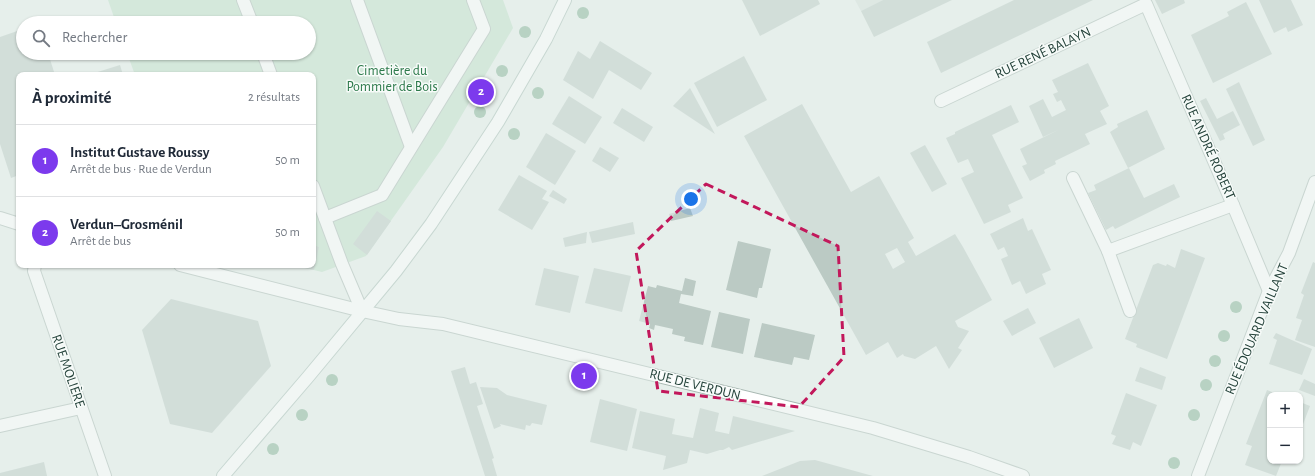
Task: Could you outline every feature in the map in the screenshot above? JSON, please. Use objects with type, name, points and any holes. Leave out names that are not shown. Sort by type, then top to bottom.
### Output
[{"type":"street","points":[[243,0],[249,16]]},
{"type":"street","points":[[357,0],[411,147]]},
{"type":"street","points":[[325,218],[382,195],[484,29],[473,0]]},
{"type":"street","points":[[223,476],[396,271],[431,224],[490,135],[546,39],[565,0]]},
{"type":"street","name":"RUE RENÉ BALAYN","points":[[941,101],[1146,4]]},
{"type":"street","name":"RUE ANDRÉ ROBERT","points":[[1146,4],[1234,204],[1269,291]]},
{"type":"street","points":[[266,60],[270,72]]},
{"type":"street","points":[[1073,178],[1108,251],[1130,311]]},
{"type":"street","name":"RUE ÉDOUARD VAILLANT","points":[[1198,476],[1269,291],[1289,254],[1315,182]]},
{"type":"street","points":[[316,194],[342,264],[362,311]]},
{"type":"street","points":[[1108,251],[1234,204]]},
{"type":"street","points":[[0,218],[16,223]]},
{"type":"street","name":"RUE MOLIÈRE","points":[[34,268],[34,271],[105,476]]},
{"type":"street","name":"RUE DE VERDUN","points":[[192,268],[362,311],[398,318],[443,324],[873,428],[969,457],[1023,476]]},
{"type":"street","points":[[0,426],[81,408]]},
{"type":"highlighted area","points":[[706,184],[838,246],[844,357],[799,407],[658,391],[636,251]]},
{"type":"shaded area","points":[[855,0],[883,0],[861,11]]},
{"type":"green space","name":"Cimetière du Pommier de Bois","points":[[108,0],[503,0],[513,28],[443,147],[366,256],[322,272],[305,268],[316,268],[316,72],[134,72],[130,60],[316,60],[316,16],[114,16]]},
{"type":"building","points":[[742,0],[818,0],[820,4],[760,36]]},
{"type":"building","points":[[883,0],[952,0],[874,37],[861,11]]},
{"type":"building","points":[[1014,0],[1093,0],[941,73],[927,42]]},
{"type":"building","points":[[1155,0],[1184,0],[1185,3],[1162,14]]},
{"type":"building","points":[[1259,0],[1291,0],[1303,25],[1288,32],[1286,27],[1274,33]]},
{"type":"building","points":[[1246,2],[1272,54],[1213,83],[1191,35],[1229,16],[1227,12]]},
{"type":"building","points":[[16,31],[16,60],[50,60],[54,72],[16,72],[16,176],[11,178],[0,144],[0,37]]},
{"type":"building","points":[[600,41],[652,73],[641,90],[609,70],[593,99],[563,80],[578,51],[590,59]]},
{"type":"building","points":[[744,56],[767,100],[717,127],[694,83]]},
{"type":"building","points":[[1088,63],[1109,106],[1100,111],[1107,124],[1085,134],[1090,144],[1055,161],[1056,164],[1044,170],[1045,173],[1030,181],[1022,166],[1027,164],[1020,149],[1058,130],[1043,137],[1029,106],[1043,99],[1052,117],[1066,110],[1061,100],[1057,102],[1053,94],[1058,92],[1052,80]]},
{"type":"building","points":[[120,65],[122,72],[98,72]]},
{"type":"building","points":[[1239,82],[1265,140],[1253,146],[1226,89]]},
{"type":"building","points":[[690,88],[715,134],[673,106]]},
{"type":"building","points":[[569,96],[602,117],[585,144],[552,124]]},
{"type":"building","points":[[1206,98],[1217,119],[1233,111],[1240,125],[1223,134],[1225,139],[1220,141],[1200,101]]},
{"type":"building","points":[[802,104],[851,192],[879,176],[914,238],[908,242],[916,256],[955,234],[992,300],[955,321],[958,327],[969,331],[958,348],[962,350],[949,369],[936,346],[915,359],[904,356],[903,354],[897,358],[888,342],[866,355],[744,136]],"holes":[[[897,248],[905,262],[893,269],[885,254]]]},
{"type":"building","points":[[1011,105],[1019,122],[992,135],[1023,198],[1008,205],[1011,212],[984,224],[961,178],[974,172],[968,159],[958,163],[946,138],[955,134],[955,132]]},
{"type":"building","points":[[622,108],[653,127],[644,142],[613,123]]},
{"type":"building","points":[[1147,110],[1165,149],[1128,168],[1110,132],[1118,127],[1117,124]]},
{"type":"building","points":[[546,133],[576,151],[555,185],[526,167]]},
{"type":"building","points":[[925,145],[947,184],[932,192],[910,153]]},
{"type":"building","points":[[600,147],[619,158],[610,172],[592,161]]},
{"type":"building","points":[[1129,168],[1144,198],[1174,184],[1180,197],[1115,229],[1113,226],[1106,230],[1088,193],[1096,190],[1094,185]]},
{"type":"building","points":[[519,175],[547,191],[542,199],[549,202],[532,230],[498,210]]},
{"type":"building","points":[[553,190],[567,199],[564,204],[549,196]]},
{"type":"building","points":[[690,208],[693,216],[671,221],[669,214]]},
{"type":"building","points":[[377,211],[391,221],[367,255],[353,244]]},
{"type":"building","points":[[1023,218],[1028,231],[1032,229],[1051,270],[1042,274],[1046,284],[1026,294],[1020,281],[1012,285],[1001,259],[1008,256],[1004,247],[998,250],[990,234]]},
{"type":"building","points":[[633,222],[635,234],[592,243],[589,232]]},
{"type":"building","points":[[587,232],[586,243],[565,247],[563,238]]},
{"type":"building","points":[[738,241],[771,249],[762,288],[759,288],[757,298],[726,290]]},
{"type":"building","points":[[316,246],[319,247],[316,261]]},
{"type":"building","points":[[1181,249],[1205,258],[1167,359],[1136,347],[1137,344],[1125,339],[1153,265],[1158,263],[1166,266],[1167,264],[1175,268]]},
{"type":"building","points":[[1313,262],[1315,263],[1315,347],[1295,340],[1302,320],[1296,318],[1304,295],[1301,293]]},
{"type":"building","points":[[544,268],[579,276],[570,313],[535,305]]},
{"type":"building","points":[[594,268],[631,276],[622,312],[585,303]]},
{"type":"building","points":[[685,278],[696,281],[693,296],[681,294],[679,303],[711,311],[703,345],[684,341],[685,337],[672,334],[673,329],[655,325],[654,330],[649,328],[650,324],[639,321],[648,286],[656,288],[657,285],[682,291]]},
{"type":"building","points":[[171,299],[258,321],[271,366],[212,433],[170,424],[142,330]]},
{"type":"building","points":[[1028,308],[1036,323],[1012,336],[1003,321]]},
{"type":"building","points":[[719,312],[750,319],[743,354],[711,347]]},
{"type":"building","points":[[1079,318],[1093,348],[1054,368],[1039,338]]},
{"type":"building","points":[[762,323],[815,335],[809,360],[794,357],[792,365],[754,357]]},
{"type":"building","points":[[1276,333],[1312,349],[1302,375],[1269,364],[1277,340],[1273,338]]},
{"type":"building","points":[[465,367],[470,384],[476,382],[483,404],[477,406],[494,458],[492,459],[497,476],[485,476],[451,371]]},
{"type":"building","points":[[1140,367],[1166,377],[1162,390],[1135,381]]},
{"type":"building","points":[[1304,379],[1315,384],[1315,396],[1299,390]]},
{"type":"building","points":[[480,387],[497,388],[507,395],[547,405],[542,425],[532,423],[530,426],[526,425],[525,430],[500,424],[501,426],[494,429]]},
{"type":"building","points":[[1267,390],[1272,392],[1267,392],[1267,464],[1281,464],[1276,476],[1245,465],[1252,446],[1246,444]]},
{"type":"building","points":[[1126,393],[1157,405],[1141,446],[1133,442],[1130,450],[1112,444],[1116,436],[1111,434]]},
{"type":"building","points":[[600,399],[637,409],[627,451],[590,442]]},
{"type":"building","points":[[1303,403],[1310,406],[1303,424]]},
{"type":"building","points":[[700,408],[719,413],[715,431],[729,434],[733,416],[795,431],[732,450],[729,447],[707,454],[690,450],[687,463],[663,470],[666,456],[632,448],[640,411],[675,419],[672,434],[693,438]]},
{"type":"building","points":[[815,460],[873,476],[762,476],[800,461]]},
{"type":"building","points":[[44,462],[47,476],[0,476],[0,473]]},
{"type":"place","name":"Verdun–Grosménil","points":[[481,92]]},
{"type":"place","name":"Institut Gustave Roussy","points":[[584,376]]}]
